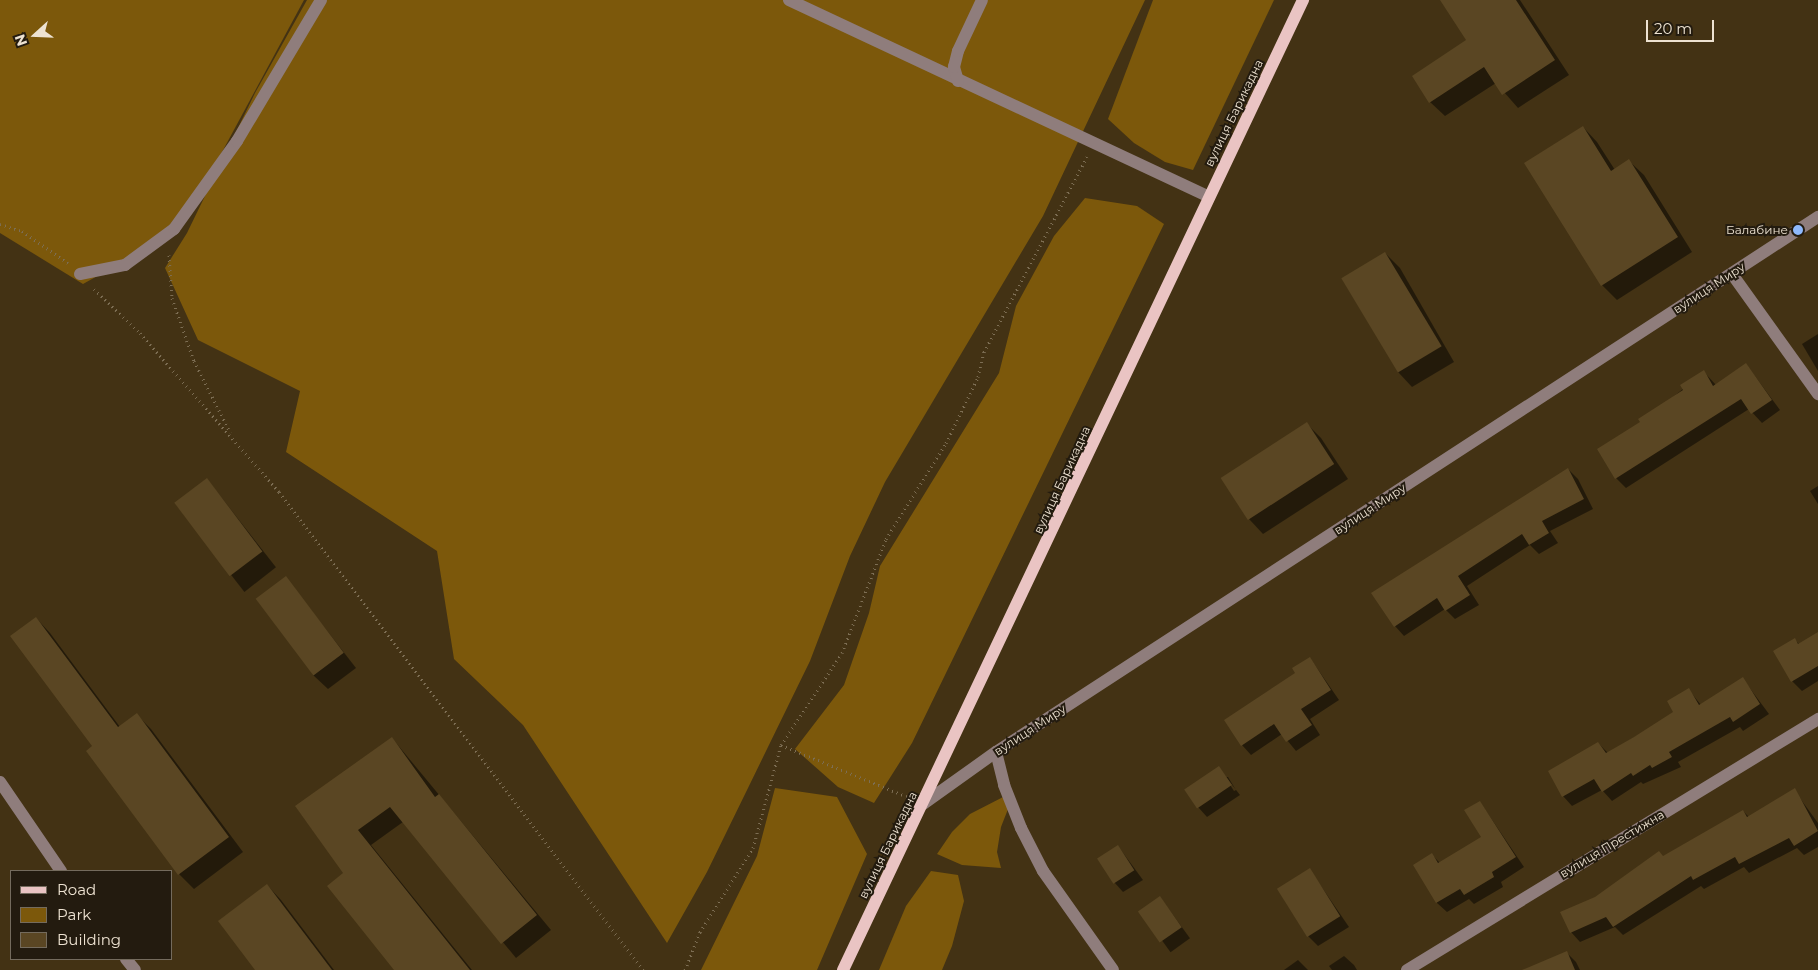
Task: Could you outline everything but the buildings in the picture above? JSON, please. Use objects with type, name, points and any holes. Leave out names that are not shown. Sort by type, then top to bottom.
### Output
[{"type":"main road","name":"вулиця Барикадна","points":[[843,970],[924,804],[1303,0]]},
{"type":"street","points":[[80,274],[125,265],[174,229],[237,141],[321,0]]},
{"type":"street","points":[[789,0],[1093,145],[1209,197]]},
{"type":"street","points":[[958,81],[954,67],[958,51],[982,0]]},
{"type":"street","name":"вулиця Миру","points":[[924,804],[996,752],[1818,218]]},
{"type":"street","points":[[1732,274],[1818,394]]},
{"type":"street","name":"вулиця Престижна","points":[[1407,970],[1818,719]]},
{"type":"street","points":[[996,752],[1004,785],[1020,828],[1043,871],[1113,970]]},
{"type":"street","points":[[0,782],[59,870]]},
{"type":"path","points":[[685,970],[700,932],[753,848],[781,745],[842,653],[886,539],[946,443],[978,377],[984,352],[1093,145]]},
{"type":"path","points":[[0,224],[22,231],[80,274],[140,333],[232,437],[291,507],[643,970]]},
{"type":"path","points":[[174,229],[169,253],[172,298],[194,361],[232,437]]},
{"type":"path","points":[[781,745],[924,804]]},
{"type":"green space","points":[[0,0],[304,0],[180,230],[83,284],[0,233]]},
{"type":"green space","points":[[307,0],[1145,0],[1043,216],[885,482],[850,556],[810,661],[707,872],[667,943],[523,725],[454,659],[437,551],[286,452],[300,391],[198,340],[165,268],[187,233],[255,93]]},
{"type":"green space","points":[[1153,0],[1274,0],[1193,170],[1165,162],[1134,143],[1108,119]]},
{"type":"green space","points":[[1085,198],[1137,206],[1164,224],[912,743],[874,803],[838,787],[795,749],[844,685],[869,613],[880,566],[999,373],[1016,306],[1054,236]]},
{"type":"green space","points":[[775,788],[837,797],[867,854],[817,970],[701,970],[757,856]]},
{"type":"green space","points":[[1007,795],[1010,804],[1001,827],[997,852],[1001,868],[962,865],[937,854],[952,832],[970,814]]},
{"type":"green space","points":[[931,871],[958,875],[964,901],[952,946],[942,970],[879,970],[906,906]]},
{"type":"place","name":"Балабине","points":[[1798,230]]}]
